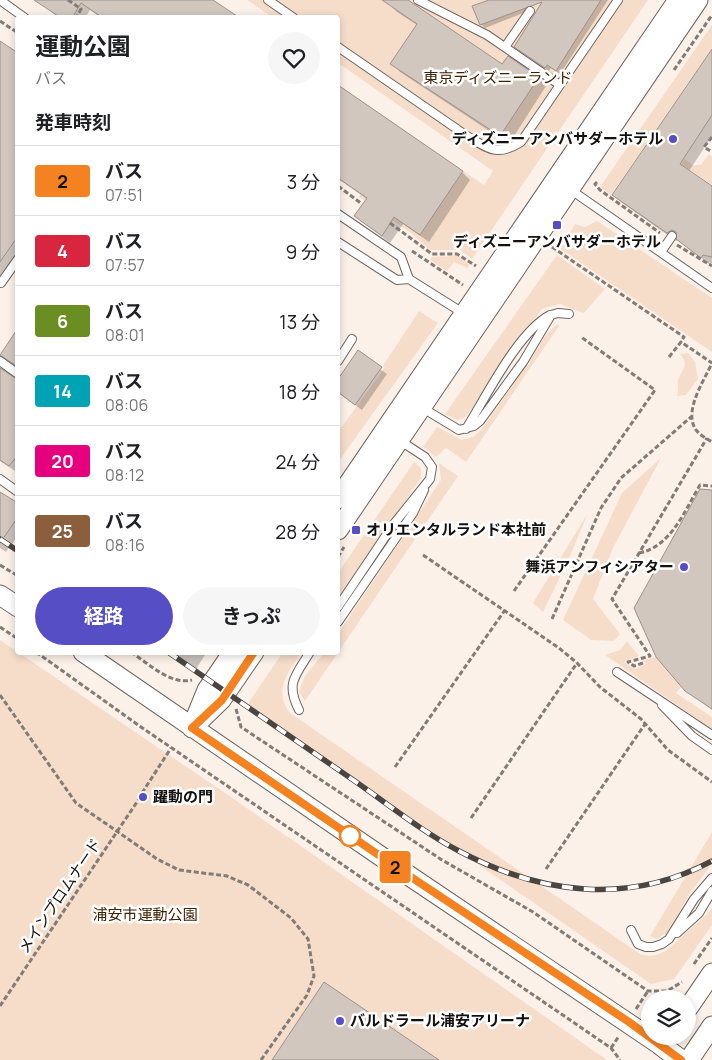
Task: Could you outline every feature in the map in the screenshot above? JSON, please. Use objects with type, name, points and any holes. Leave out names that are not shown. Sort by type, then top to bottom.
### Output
[{"type":"main road","points":[[661,1047],[681,1060]]},
{"type":"street","points":[[340,527],[421,407],[470,318],[678,0]]},
{"type":"street","points":[[340,495],[470,318],[569,189],[698,0]]},
{"type":"street","points":[[0,595],[15,605]]},
{"type":"street","points":[[87,655],[661,1047]]},
{"type":"street","points":[[192,728],[207,690],[231,655]]},
{"type":"street","points":[[192,728],[222,700],[252,655]]},
{"type":"street","points":[[696,996],[712,973]]},
{"type":"street","points":[[689,1060],[712,1026]]},
{"type":"lane","points":[[0,0],[21,15]]},
{"type":"lane","points":[[268,0],[290,15]]},
{"type":"lane","points":[[418,0],[487,35],[560,85]]},
{"type":"lane","points":[[340,48],[467,136],[489,149],[500,152],[521,142],[618,0]]},
{"type":"lane","points":[[505,47],[530,11]]},
{"type":"lane","points":[[569,189],[709,283],[712,288]]},
{"type":"lane","points":[[340,215],[401,257],[409,279],[470,318]]},
{"type":"lane","points":[[661,252],[671,238]]},
{"type":"lane","points":[[340,243],[397,280],[409,279]]},
{"type":"lane","points":[[1,283],[15,263]]},
{"type":"lane","points":[[466,429],[512,355],[533,328],[551,315],[558,313],[569,314]]},
{"type":"lane","points":[[421,407],[459,430],[466,429],[480,421],[523,362],[551,315]]},
{"type":"lane","points":[[340,358],[352,339]]},
{"type":"lane","points":[[0,361],[15,372]]},
{"type":"lane","points":[[340,619],[413,513],[430,479],[432,467],[425,457],[399,440]]},
{"type":"lane","points":[[340,604],[393,525],[430,479]]},
{"type":"lane","points":[[0,480],[15,490]]},
{"type":"lane","points":[[299,710],[291,696],[292,680],[308,655]]},
{"type":"lane","points":[[617,672],[712,735]]},
{"type":"lane","points":[[655,698],[685,730],[712,750]]},
{"type":"lane","points":[[669,939],[694,899],[712,878]]},
{"type":"lane","points":[[631,930],[638,944],[646,947],[662,944],[699,913],[712,891]]},
{"type":"path","points":[[68,0],[81,9],[78,15]]},
{"type":"path","points":[[0,21],[15,31]]},
{"type":"path","points":[[712,137],[704,147],[712,152]]},
{"type":"path","points":[[595,184],[712,266]]},
{"type":"path","points":[[340,188],[362,204]]},
{"type":"path","points":[[390,223],[431,253],[457,254],[476,266]]},
{"type":"path","points":[[552,247],[684,337],[669,357]]},
{"type":"path","points":[[427,261],[431,253]]},
{"type":"path","points":[[514,591],[655,390],[580,337]]},
{"type":"path","points":[[681,342],[712,363],[694,403],[691,417],[696,430],[712,442]]},
{"type":"path","points":[[552,619],[601,508],[621,478],[691,417]]},
{"type":"path","points":[[643,663],[634,666],[628,662],[650,656],[612,599],[707,438]]},
{"type":"path","points":[[639,553],[652,550],[678,526],[680,519],[700,485],[712,486]]},
{"type":"path","points":[[423,555],[505,610],[577,663],[600,687],[645,724],[668,750],[712,782]]},
{"type":"path","points":[[0,565],[15,574]]},
{"type":"path","points":[[396,767],[505,610]]},
{"type":"path","points":[[0,627],[15,637]]},
{"type":"path","points":[[40,655],[171,748],[611,1048],[620,1060]]},
{"type":"path","points":[[136,655],[172,680],[182,682],[193,680],[198,675]]},
{"type":"path","points":[[470,818],[577,663]]},
{"type":"path","points":[[0,695],[76,802],[117,833],[157,859],[179,870],[227,876],[248,885],[291,918],[308,939],[314,976],[306,995],[261,1060]]},
{"type":"path","points":[[241,702],[236,710],[241,727],[442,860],[532,912],[647,990]]},
{"type":"path","points":[[546,869],[645,724]]},
{"type":"path","points":[[142,793],[171,748]]},
{"type":"path","name":"メインプロムナード","points":[[0,1006],[139,800]]},
{"type":"path","points":[[691,969],[712,938]]},
{"type":"path","points":[[669,990],[680,985],[685,977]]},
{"type":"green space","name":"東京ディズニーランド","points":[[247,0],[648,0],[472,259],[460,250],[430,250],[411,233],[359,197],[361,194],[420,234],[463,171],[484,185],[493,171],[340,64],[340,15],[269,15]]},
{"type":"green space","points":[[712,25],[712,48],[611,195],[600,187]]},
{"type":"green space","points":[[709,154],[712,157],[712,185],[681,164],[685,159],[693,165],[701,165]]},
{"type":"green space","points":[[597,221],[712,298],[712,352],[561,249],[575,224],[585,227]]},
{"type":"green space","points":[[557,255],[605,289],[584,313],[560,304],[542,309],[469,413],[464,418],[457,420],[445,414]]},
{"type":"green space","points":[[458,256],[470,265],[467,268],[454,262],[447,271],[430,260],[432,257]]},
{"type":"green space","points":[[419,311],[438,323],[340,459],[340,429],[384,369],[384,364]]},
{"type":"green space","points":[[557,324],[559,326],[466,462],[446,448],[436,457],[423,447],[437,427],[462,440],[473,437],[482,429],[525,367],[530,364],[529,362],[546,335]]},
{"type":"green space","points":[[688,353],[695,362],[698,379],[686,395],[677,396],[678,380],[685,364],[680,354]]},
{"type":"green space","points":[[661,458],[613,548],[593,599],[620,634],[614,641],[591,640],[563,620],[622,493]]},
{"type":"green space","points":[[414,462],[421,468],[421,478],[340,597],[340,570]]},
{"type":"green space","points":[[439,463],[458,476],[340,650],[340,631],[441,480]]},
{"type":"green space","points":[[588,513],[570,556],[543,612],[533,603]]},
{"type":"green space","name":"浦安市運動公園","points":[[0,640],[15,650],[15,655],[22,655],[228,795],[607,1060],[0,1060]]},
{"type":"green space","points":[[627,641],[639,656],[624,662],[635,669],[646,664],[643,660],[656,657],[682,686],[676,693],[712,717],[712,729],[605,655],[620,650]]},
{"type":"green space","points":[[281,655],[300,655],[284,682],[283,697],[290,713],[640,954],[652,956],[668,949],[712,908],[712,925],[674,979],[651,984],[249,706],[249,702]]},
{"type":"green space","points":[[322,655],[336,655],[305,701],[299,692],[305,676]]},
{"type":"green space","points":[[712,832],[712,864],[690,893],[668,932],[657,939],[650,936]]},
{"type":"building","points":[[34,0],[213,0],[236,15],[99,15],[81,3],[74,15],[56,15]]},
{"type":"building","points":[[382,0],[408,0],[502,64],[508,56],[539,77],[500,136],[390,64],[417,24]]},
{"type":"building","points":[[489,0],[601,0],[556,71],[547,65],[545,68],[514,47],[542,2],[480,25],[472,6]]},
{"type":"building","points":[[0,41],[15,51],[15,240],[0,262]]},
{"type":"building","name":"ディズニー アンバサダーホテル","points":[[712,49],[712,115],[680,164],[712,186],[712,257],[703,255],[701,258],[676,239],[676,232],[672,230],[667,233],[612,195]]},
{"type":"building","points":[[340,86],[463,171],[420,235],[394,217],[382,236],[354,216],[367,198],[340,179]]},
{"type":"building","points":[[15,332],[15,365],[0,355]]},
{"type":"building","points":[[358,350],[382,367],[355,405],[340,394],[340,376]]},
{"type":"building","points":[[0,368],[15,378],[15,459],[9,466],[0,460]]},
{"type":"building","name":"舞浜アンフィシアター","points":[[700,489],[712,490],[712,709],[685,691],[656,657],[634,608]]},
{"type":"building","points":[[0,492],[15,501],[15,521],[0,543]]},
{"type":"building","name":"バルドラール浦安アリーナ","points":[[324,982],[439,1060],[272,1060]]},
{"type":"railway","points":[[0,539],[15,549]]},
{"type":"railway","points":[[172,655],[430,834],[490,866],[552,885],[584,889],[616,889],[648,884],[680,875],[712,861]]},
{"type":"bus line","name":"2","points":[[252,655],[222,700],[192,728],[629,1022],[681,1060]]},
{"type":"place","name":"ディズニー アンバサダーホテル","points":[[673,139]]},
{"type":"place","name":"ディズニーアンバサダーホテル","points":[[557,225]]},
{"type":"place","name":"オリエンタルランド本社前","points":[[356,530]]},
{"type":"place","name":"舞浜アンフィシアター","points":[[684,567]]},
{"type":"place","name":"躍動の門","points":[[143,797]]},
{"type":"place","name":"バルドラール浦安アリーナ","points":[[340,1021]]}]
